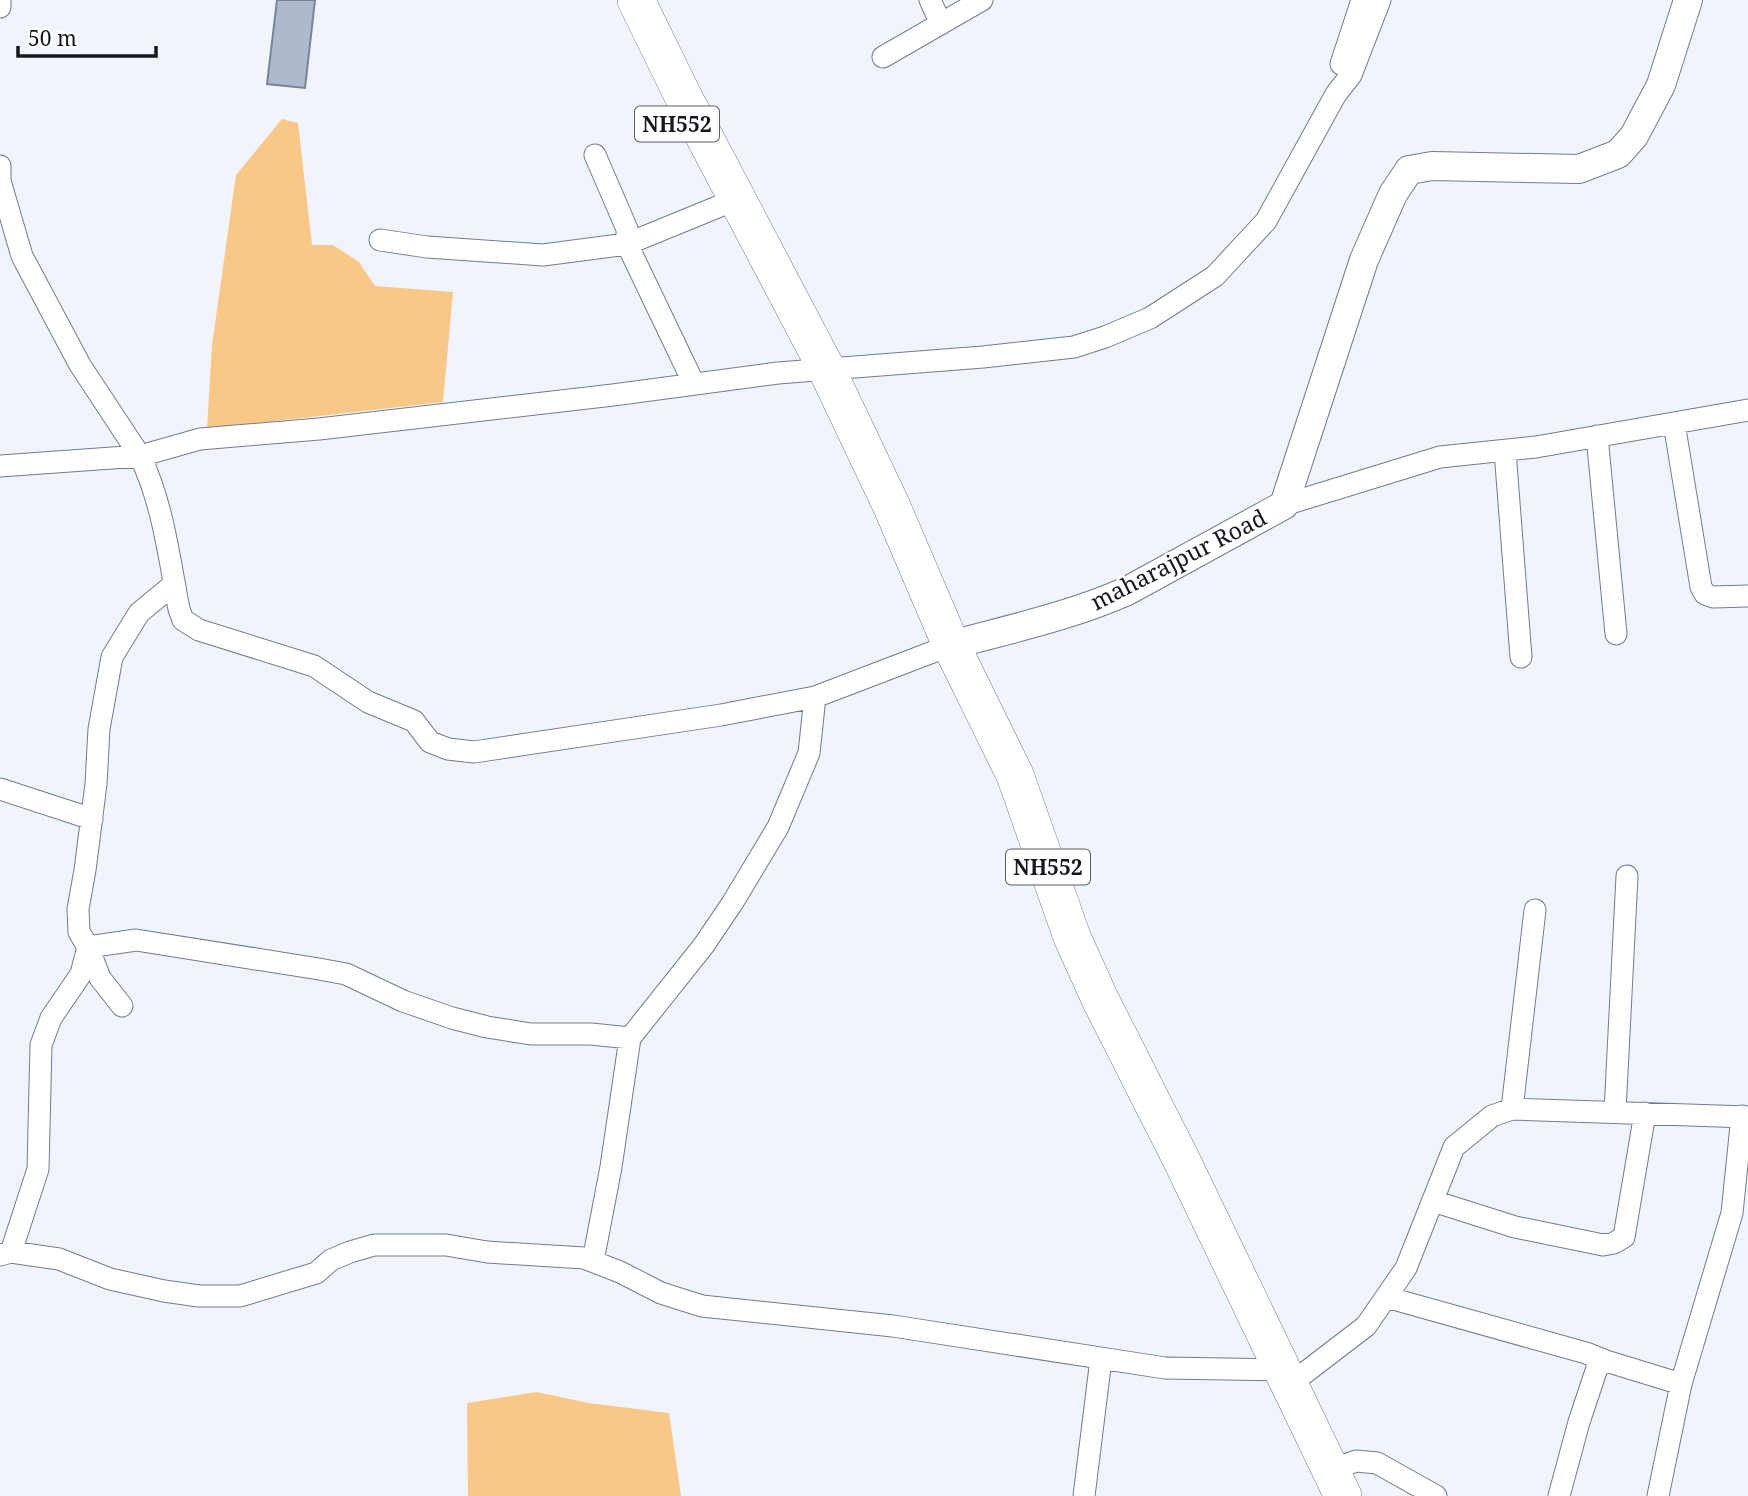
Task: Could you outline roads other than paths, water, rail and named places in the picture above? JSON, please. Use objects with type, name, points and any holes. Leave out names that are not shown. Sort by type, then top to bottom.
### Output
[{"type":"highway","name":"NH552","points":[[617,0],[815,370],[892,507],[942,649],[1015,775],[1072,937],[1100,999],[1181,1159],[1276,1375],[1332,1488]]},
{"type":"highway","name":"NH552","points":[[636,0],[683,96],[728,203]]},
{"type":"street","points":[[0,0],[0,8]]},
{"type":"street","points":[[930,0],[941,24]]},
{"type":"street","points":[[883,57],[982,0]]},
{"type":"street","points":[[1336,94],[1339,71],[1362,0]]},
{"type":"street","points":[[0,466],[147,472],[200,439],[319,429],[815,370],[1074,347],[1105,337],[1150,318],[1215,276],[1266,221],[1336,94],[1351,75],[1380,0]]},
{"type":"street","points":[[1284,505],[1364,260],[1393,194],[1409,170],[1432,166],[1579,169],[1618,154],[1634,136],[1661,85],[1688,0]]},
{"type":"street","points":[[595,155],[627,229],[626,244],[694,384]]},
{"type":"street","points":[[0,166],[0,181],[22,256],[80,365],[147,472],[166,535],[179,609],[183,620],[199,630],[314,666],[368,702],[414,721],[430,742],[448,749],[474,751],[709,717],[815,697],[942,649]]},
{"type":"street","points":[[380,240],[427,247],[543,255],[626,244],[728,203]]},
{"type":"street","points":[[0,249],[14,228]]},
{"type":"street","points":[[0,255],[22,256]]},
{"type":"street","points":[[1284,505],[1440,457],[1536,447],[1748,410]]},
{"type":"street","points":[[1674,423],[1701,587],[1704,594],[1713,597],[1748,596]]},
{"type":"street","points":[[1597,436],[1616,634]]},
{"type":"street","points":[[1505,451],[1521,657]]},
{"type":"street","name":"maharajpur Road","points":[[942,649],[1102,602],[1284,505]]},
{"type":"street","points":[[122,1006],[100,978],[79,932],[78,909],[92,819],[99,729],[112,657],[139,613],[174,584]]},
{"type":"street","points":[[593,1261],[611,1167],[630,1038],[704,945],[778,827],[809,752],[815,697]]},
{"type":"street","points":[[0,789],[92,819]]},
{"type":"street","points":[[1615,1112],[1627,876]]},
{"type":"street","points":[[1512,1109],[1535,910]]},
{"type":"street","points":[[88,947],[136,940],[319,969],[346,974],[403,1001],[487,1027],[531,1034],[591,1034],[630,1038]]},
{"type":"street","points":[[88,947],[81,974],[51,1018],[41,1045],[38,1169],[5,1254],[59,1259],[110,1279],[199,1296],[240,1296],[316,1273],[331,1260],[374,1245],[446,1245],[487,1252],[584,1258],[620,1272],[661,1293],[702,1306],[893,1326],[1165,1368],[1276,1375],[1366,1326],[1406,1268],[1454,1147],[1492,1116],[1512,1109],[1745,1117],[1740,1213],[1681,1384],[1658,1496]]},
{"type":"street","points":[[1433,1201],[1515,1227],[1603,1245],[1614,1243],[1624,1237],[1645,1113]]},
{"type":"street","points":[[1386,1297],[1586,1353],[1681,1384]]},
{"type":"street","points":[[1084,1496],[1101,1359]]},
{"type":"street","points":[[1559,1496],[1600,1359]]},
{"type":"street","points":[[1332,1488],[1356,1461],[1377,1463],[1436,1496]]}]
